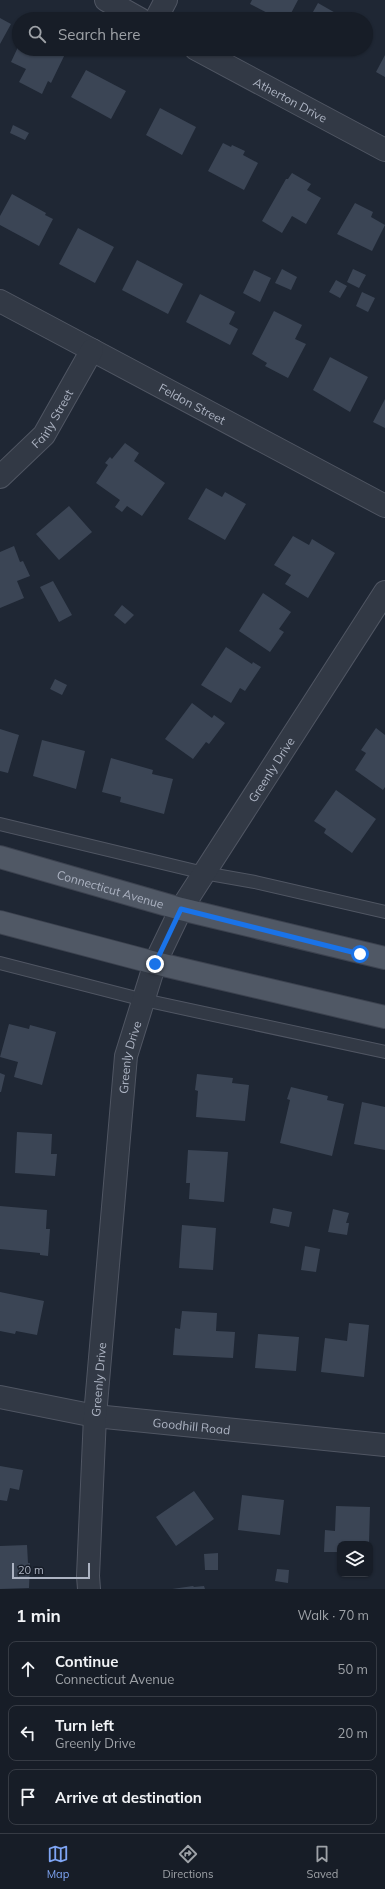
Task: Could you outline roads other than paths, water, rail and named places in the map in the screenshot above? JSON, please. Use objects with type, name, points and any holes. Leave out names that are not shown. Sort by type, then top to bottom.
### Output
[{"type":"main road","name":"Connecticut Avenue","points":[[0,857],[181,909],[385,958]]},
{"type":"main road","points":[[0,922],[155,964],[385,1017]]},
{"type":"street","points":[[106,0],[127,12]]},
{"type":"street","points":[[160,12],[166,0]]},
{"type":"street","name":"Atherton Drive","points":[[209,56],[385,150]]},
{"type":"street","name":"Feldon Street","points":[[0,301],[385,506]]},
{"type":"street","name":"Fairly Street","points":[[0,477],[44,435],[92,350]]},
{"type":"street","name":"Greenly Drive","points":[[89,1589],[88,1576],[94,1416],[126,1056],[155,964],[181,909],[385,592]]},
{"type":"street","name":"Goodhill Road","points":[[0,1398],[94,1416],[385,1445]]},
{"type":"lane","points":[[0,824],[204,873],[255,882],[385,912]]},
{"type":"lane","points":[[0,963],[144,1000],[385,1052]]}]
